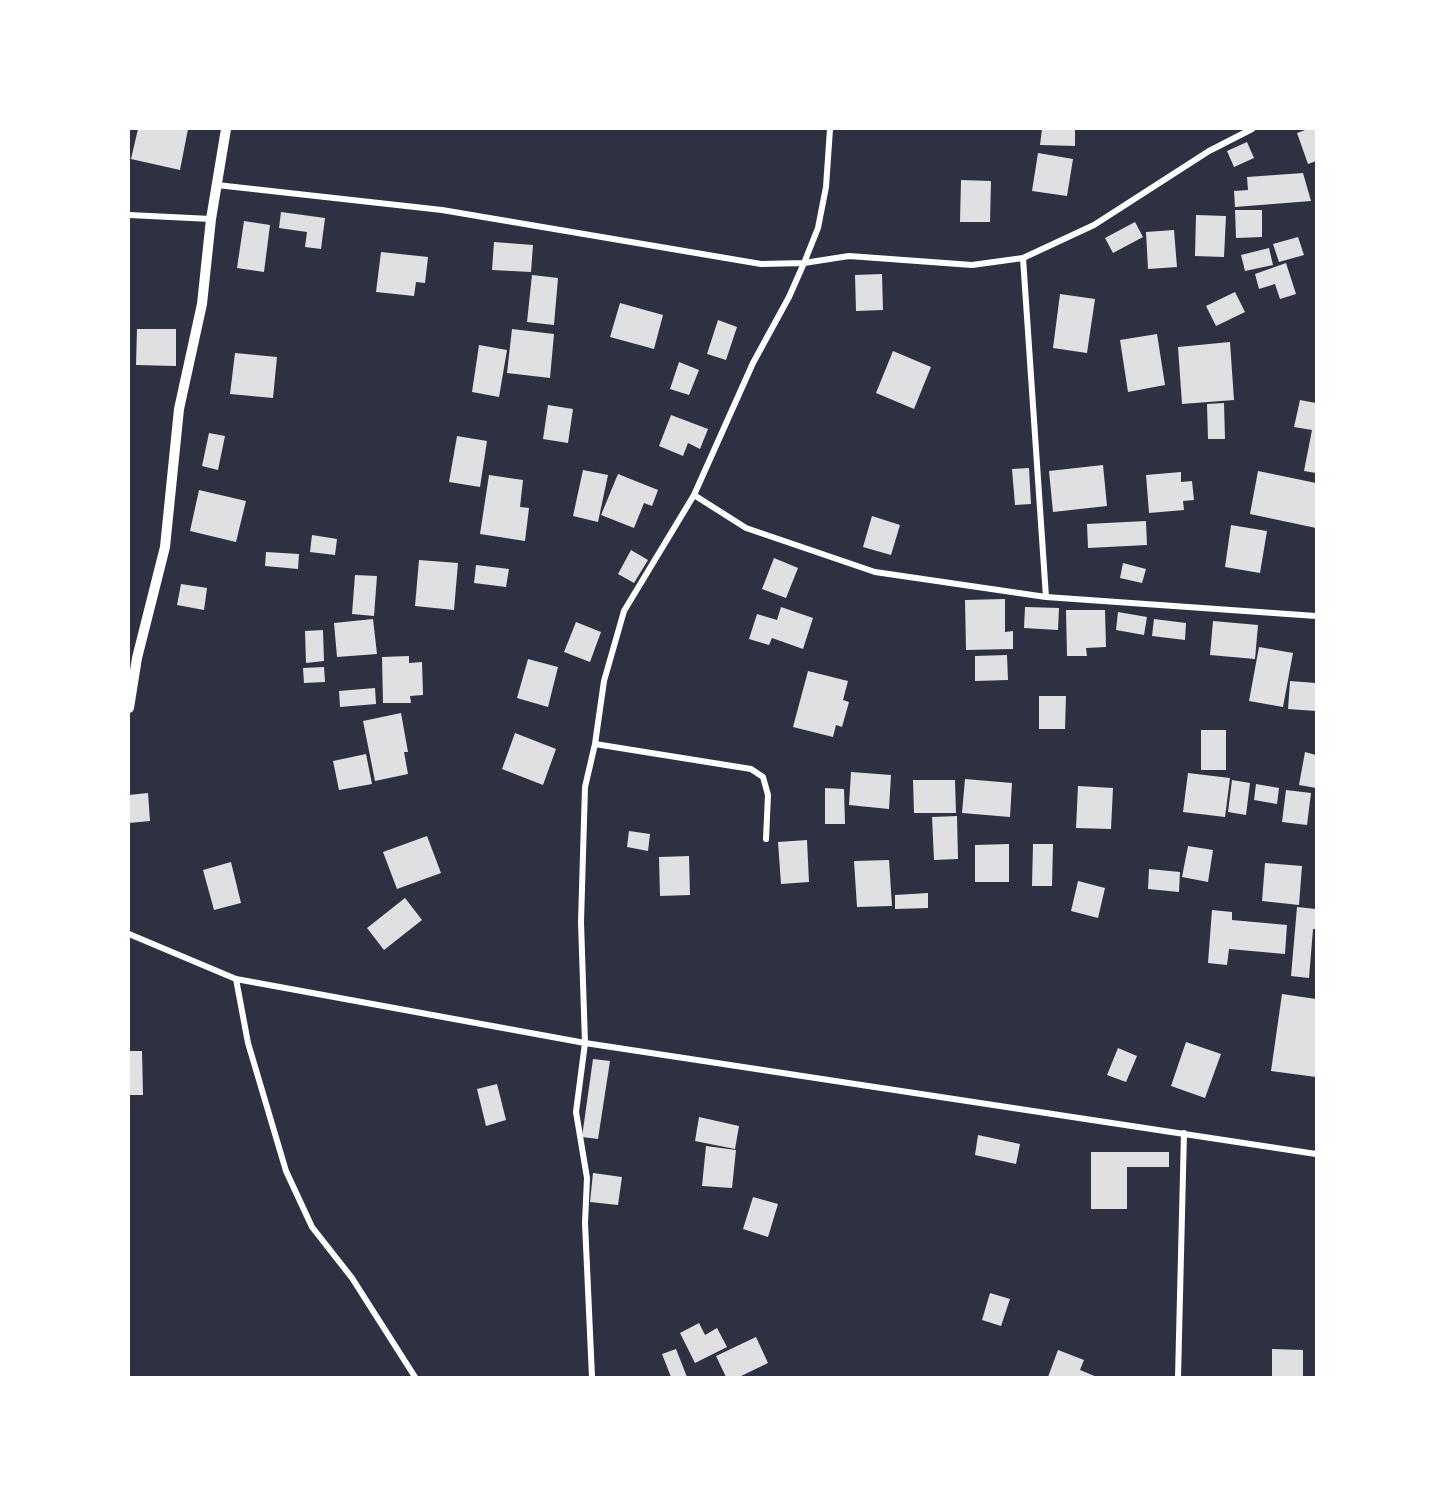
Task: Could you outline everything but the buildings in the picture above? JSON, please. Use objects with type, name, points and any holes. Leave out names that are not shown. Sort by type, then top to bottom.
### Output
[{"type":"street","points":[[129,708],[137,658],[165,547],[179,409],[202,304],[211,219],[226,129]]},
{"type":"street","points":[[592,1377],[585,1223],[587,1179],[576,1112],[585,1043],[581,922],[585,787],[595,744],[604,681],[624,611],[694,495],[753,363],[789,297],[804,263],[818,228],[826,187],[830,129]]},
{"type":"street","points":[[217,185],[442,210],[761,264],[804,263],[849,256],[972,265],[1023,258],[1094,225],[1209,151],[1252,129]]},
{"type":"street","points":[[129,215],[211,219]]},
{"type":"street","points":[[1023,258],[1046,597]]},
{"type":"street","points":[[694,495],[746,528],[875,572],[1046,597],[1316,616]]},
{"type":"street","points":[[595,744],[751,769],[763,777],[768,795],[766,839]]},
{"type":"street","points":[[129,934],[236,979],[585,1043],[1316,1154]]},
{"type":"street","points":[[236,979],[248,1043],[286,1171],[312,1227],[352,1278],[415,1377]]},
{"type":"street","points":[[1178,1377],[1185,1133]]}]
